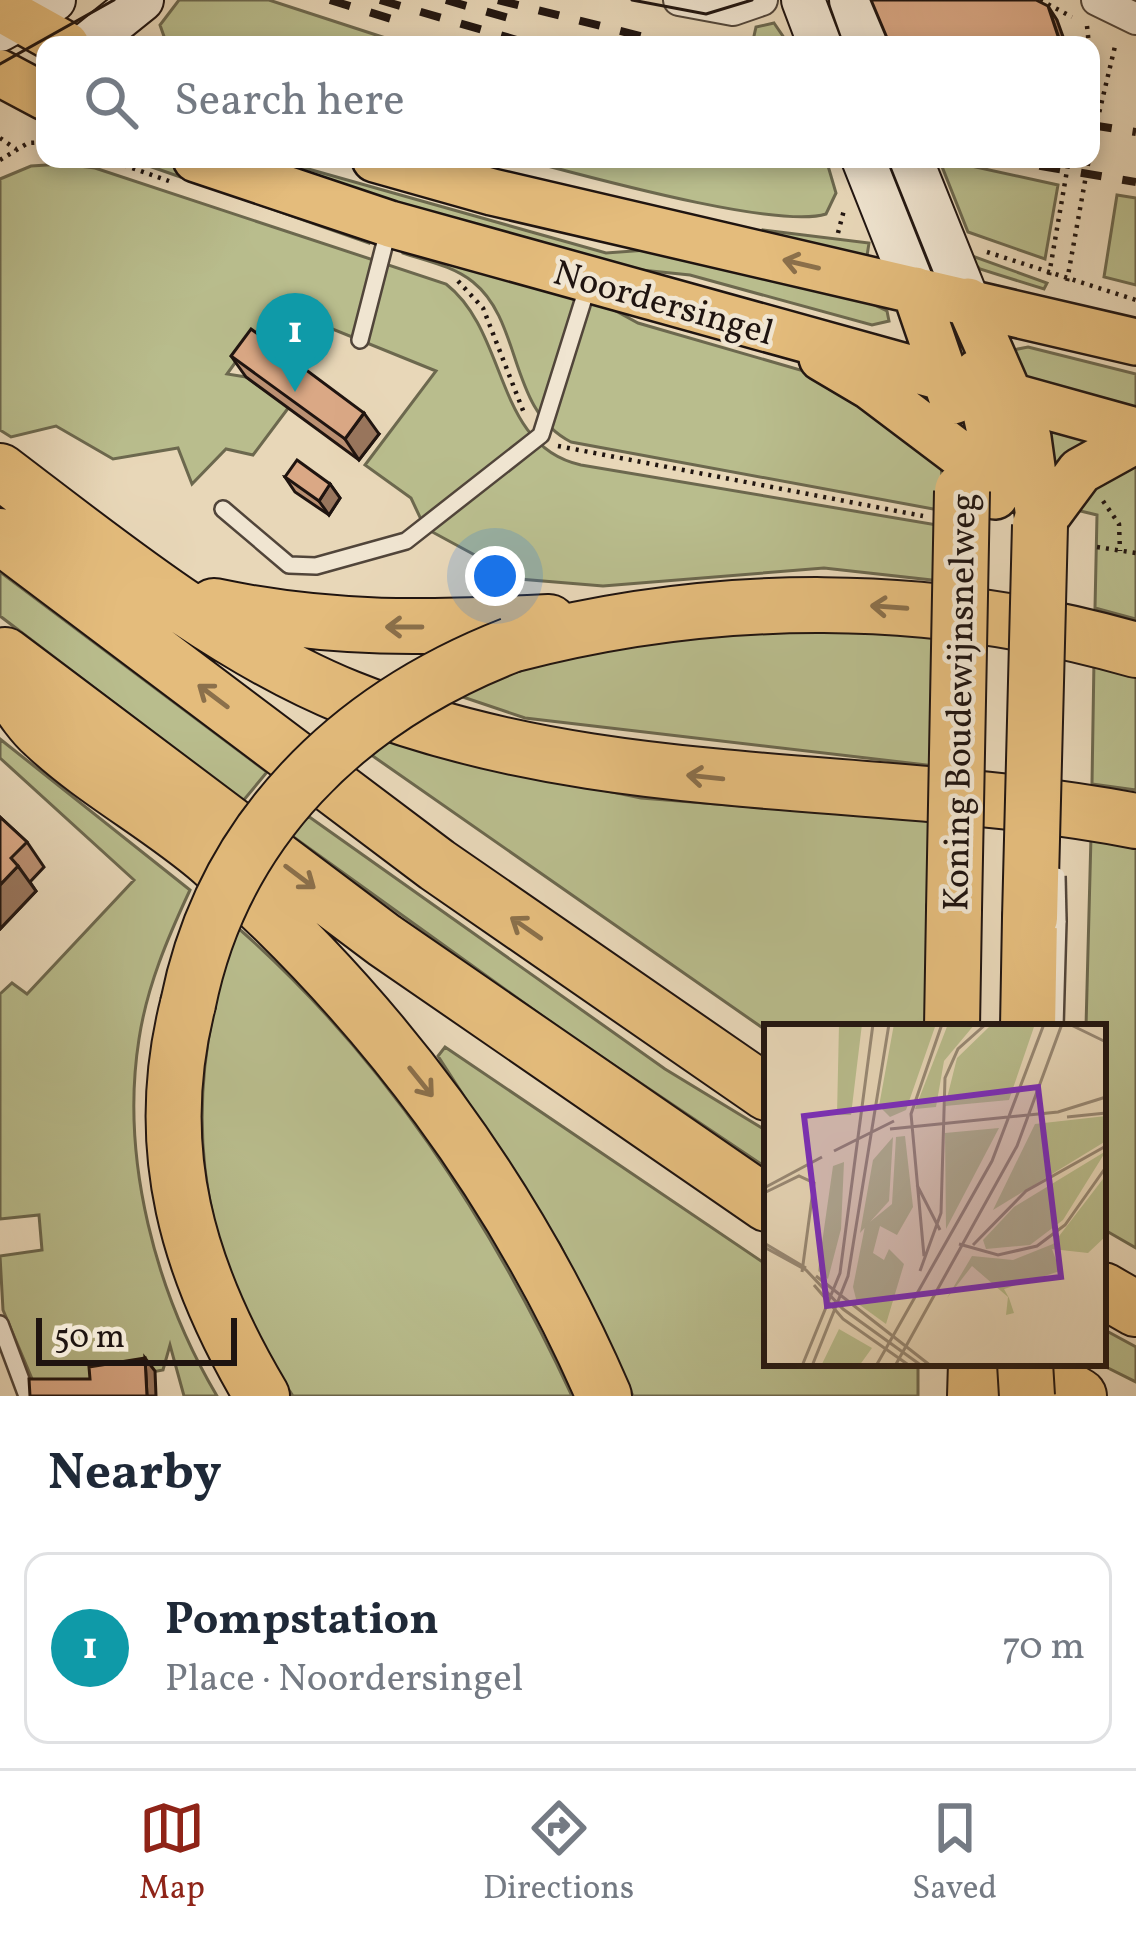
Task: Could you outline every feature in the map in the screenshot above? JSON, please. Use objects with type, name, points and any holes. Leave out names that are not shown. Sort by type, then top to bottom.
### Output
[{"type":"highway","points":[[0,471],[175,598],[345,696],[482,741],[622,768],[1039,806],[1136,821]]},
{"type":"highway","points":[[986,1024],[1007,916],[1046,833],[995,497]]},
{"type":"highway","name":"Koning Boudewijnsnelweg","points":[[953,1024],[1007,916],[995,497]]},
{"type":"highway","points":[[0,536],[437,865],[764,1091]]},
{"type":"highway","points":[[175,598],[306,625],[406,628],[831,603],[1006,622],[1136,650]]},
{"type":"highway","points":[[262,1396],[219,1324],[192,1248],[180,1186],[174,1089],[188,1004],[220,903],[283,799],[339,744],[401,698],[511,645],[647,616]]},
{"type":"highway","points":[[0,651],[384,940],[764,1202]]},
{"type":"highway","points":[[0,676],[41,732],[210,860],[397,1052],[490,1176],[567,1314],[604,1396]]},
{"type":"highway","points":[[1007,916],[1027,1024]]},
{"type":"highway","points":[[1106,1292],[1136,1309]]},
{"type":"highway","points":[[943,1396],[944,1366]]},
{"type":"highway","points":[[975,1396],[976,1366]]},
{"type":"highway","points":[[1024,1366],[1027,1396]]},
{"type":"highway","points":[[1029,1366],[1079,1396]]},
{"type":"main road","points":[[97,36],[142,0]]},
{"type":"main road","points":[[18,14],[52,36]]},
{"type":"main road","name":"Noordersingel","points":[[223,168],[390,224],[1136,431]]},
{"type":"main road","name":"Noordersingel","points":[[408,168],[513,197],[1136,342]]},
{"type":"main road","points":[[867,168],[915,290],[980,387]]},
{"type":"main road","points":[[914,168],[968,301],[995,497]]},
{"type":"main road","points":[[766,329],[854,376],[995,497]]},
{"type":"main road","points":[[995,497],[1080,471],[1136,440]]},
{"type":"street","points":[[679,0],[734,10],[762,0]]},
{"type":"street","points":[[1097,0],[1132,12]]},
{"type":"lane","points":[[360,340],[390,224]]},
{"type":"lane","points":[[223,509],[289,565],[316,566],[406,542],[542,435],[590,280]]},
{"type":"lane","points":[[1007,916],[1054,1024]]},
{"type":"lane","points":[[0,1324],[26,1396]]},
{"type":"lane","points":[[1046,1396],[1048,1366]]},
{"type":"path","points":[[1040,0],[1087,25],[1088,36]]},
{"type":"path","points":[[1100,101],[1107,65],[1132,12]]},
{"type":"path","points":[[27,95],[28,143]]},
{"type":"path","points":[[0,138],[16,149]]},
{"type":"path","points":[[0,160],[36,143]]},
{"type":"path","points":[[1049,275],[1067,168]]},
{"type":"path","points":[[1067,280],[1087,168]]},
{"type":"path","points":[[972,246],[1136,300]]},
{"type":"path","points":[[450,277],[483,308],[520,408],[542,435],[584,455],[995,497]]},
{"type":"path","points":[[1100,498],[1119,524],[1120,551]]},
{"type":"path","points":[[1097,547],[1136,553]]},
{"type":"green space","points":[[179,0],[269,0],[379,36],[164,36],[160,25]]},
{"type":"green space","points":[[774,23],[783,36],[754,36],[756,27]]},
{"type":"green space","points":[[31,166],[95,168],[446,284],[481,330],[532,436],[553,454],[581,465],[943,526],[941,581],[824,568],[603,586],[519,579],[425,528],[411,498],[365,465],[436,371],[276,306],[227,374],[246,377],[289,407],[253,455],[226,449],[192,484],[178,448],[113,459],[56,426],[11,437],[0,430],[0,179]]},
{"type":"green space","points":[[155,168],[181,168],[372,233],[369,243]]},
{"type":"green space","points":[[276,168],[305,168],[606,253],[647,250],[847,292],[887,311],[889,321],[872,325],[690,275],[622,268]]},
{"type":"green space","points":[[557,168],[829,168],[836,193],[826,214],[801,217],[677,198]]},
{"type":"green space","points":[[943,168],[980,168],[1058,185],[1045,259],[968,232]]},
{"type":"green space","points":[[1117,195],[1136,198],[1136,285],[1104,277]]},
{"type":"green space","points":[[763,230],[869,243],[867,256],[762,238]]},
{"type":"green space","points":[[405,244],[594,299],[638,323],[828,378],[941,463],[944,511],[571,442],[536,409],[489,299],[457,272],[403,253]]},
{"type":"green space","points":[[964,253],[1047,283],[1044,289],[980,269]]},
{"type":"green space","points":[[1028,347],[1136,374],[1136,413],[1025,378],[1013,350]]},
{"type":"green space","points":[[1037,420],[1102,437],[1055,472]]},
{"type":"green space","points":[[1136,453],[1136,619],[1095,608],[1097,515],[1064,507]]},
{"type":"green space","points":[[0,572],[267,772],[243,801],[0,616]]},
{"type":"green space","points":[[820,625],[940,632],[935,766],[525,718],[454,694],[540,657],[678,633]]},
{"type":"green space","points":[[1094,660],[1136,672],[1136,790],[1092,784]]},
{"type":"green space","points":[[391,734],[501,769],[641,798],[932,821],[927,1024],[764,1024],[764,1029],[367,752]]},
{"type":"green space","points":[[0,739],[190,890],[147,1000],[134,1085],[135,1131],[139,1178],[161,1269],[176,1314],[217,1396],[184,1396],[170,1345],[163,1370],[38,1393],[3,1310],[0,1256],[42,1250],[39,1215],[0,1219],[0,994],[12,983],[27,994],[134,880],[0,758]]},
{"type":"green space","points":[[308,816],[665,1069],[764,1129],[764,1166],[566,1033],[292,836]]},
{"type":"green space","points":[[1091,836],[1136,849],[1136,1248],[1106,1231],[1106,1024],[1086,1024]]},
{"type":"green space","points":[[237,927],[340,1030],[429,1144],[506,1267],[572,1396],[293,1396],[233,1284],[215,1227],[205,1169],[202,1110],[207,1051],[218,990]]},
{"type":"green space","points":[[445,1047],[764,1263],[764,1366],[918,1366],[918,1396],[633,1396],[560,1245],[438,1056]]},
{"type":"green space","points":[[1106,1331],[1136,1347],[1136,1382],[1104,1366]]},
{"type":"building","points":[[871,0],[1036,0],[1048,6],[1058,36],[886,36]]},
{"type":"building","points":[[251,329],[364,413],[345,439],[231,356]]},
{"type":"building","points":[[297,460],[330,484],[319,501],[285,477]]},
{"type":"building","points":[[0,817],[27,842],[11,858],[18,866],[0,885]]},
{"type":"building","points":[[145,1358],[147,1396],[30,1396],[29,1379],[90,1379],[89,1367]]},
{"type":"tram line","points":[[50,36],[114,0]]},
{"type":"tram line","points":[[632,0],[706,14],[752,0]]},
{"type":"tram line","points":[[0,64],[36,44]]},
{"type":"railway","points":[[330,0],[398,21]]},
{"type":"railway","points":[[380,0],[503,36]]},
{"type":"railway","points":[[446,0],[512,19]]},
{"type":"railway","points":[[498,0],[640,36]]},
{"type":"railway","points":[[1100,126],[1136,132]]},
{"type":"railway","points":[[1052,168],[1136,182]]},
{"type":"place","name":"Pompstation","points":[[295,392]]}]
